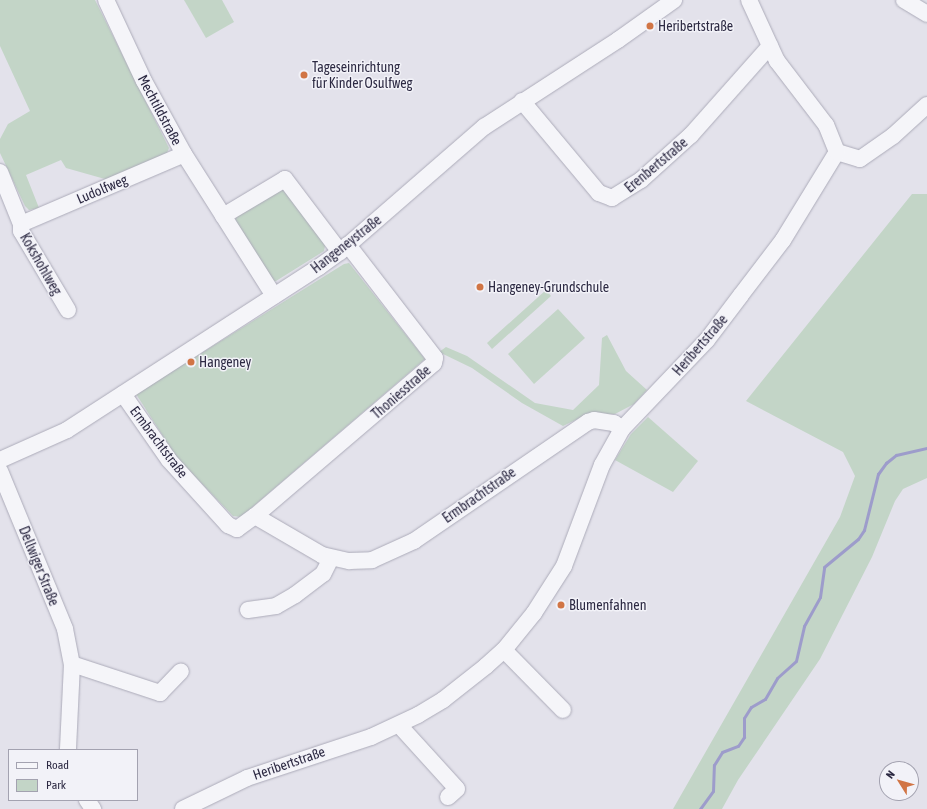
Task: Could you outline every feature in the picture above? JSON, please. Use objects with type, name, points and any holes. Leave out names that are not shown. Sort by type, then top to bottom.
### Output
[{"type":"street","name":"Mechtildstraße","points":[[106,0],[147,87],[184,154],[274,296]]},
{"type":"street","name":"Hangeneystraße","points":[[0,460],[66,430],[344,249],[455,150],[522,101],[618,40],[674,0]]},
{"type":"street","points":[[749,0],[777,61],[826,126],[834,139],[837,152],[860,159],[893,136],[927,105]]},
{"type":"street","points":[[904,0],[927,14]]},
{"type":"street","name":"Erenbertstraße","points":[[522,101],[599,193],[612,198],[641,180],[691,135],[770,46]]},
{"type":"street","name":"Heribertstraße","points":[[183,809],[254,775],[399,725],[444,700],[504,650],[534,613],[564,566],[602,465],[622,429],[707,340],[783,240],[837,152]]},
{"type":"street","name":"Ludolfweg","points":[[21,224],[184,154]]},
{"type":"street","name":"Kokshohlweg","points":[[0,172],[21,224],[21,231],[68,310]]},
{"type":"street","points":[[223,216],[285,179],[344,249]]},
{"type":"street","name":"Thoniesstraße","points":[[255,516],[434,363],[435,358],[344,249]]},
{"type":"street","name":"Ermbrachtstraße","points":[[123,394],[170,460],[228,525],[237,529],[255,516],[331,558],[349,561],[372,560],[414,541],[588,422],[594,420],[614,423],[622,429]]},
{"type":"street","name":"Dellwiger Straße","points":[[0,471],[65,629],[72,664],[68,749]]},
{"type":"street","points":[[248,610],[276,606],[295,595],[323,574],[331,558]]},
{"type":"street","points":[[504,650],[563,710]]},
{"type":"street","points":[[72,664],[160,693],[181,671]]},
{"type":"street","points":[[399,725],[458,789]]},
{"type":"green space","points":[[0,0],[95,0],[169,148],[167,153],[112,181],[66,168],[61,160],[26,175],[39,208],[29,210],[25,206],[0,153],[0,139],[8,124],[30,111],[0,46]]},
{"type":"green space","points":[[184,0],[222,0],[234,22],[206,38]]},
{"type":"green space","points":[[281,185],[326,240],[324,251],[276,281],[273,281],[235,222],[238,211]]},
{"type":"green space","points":[[912,194],[927,194],[927,478],[903,489],[895,501],[872,557],[820,659],[738,780],[722,809],[673,809],[840,517],[855,476],[843,452],[746,401]]},
{"type":"green space","points":[[349,263],[425,359],[241,517],[233,516],[177,458],[136,394],[344,264]]},
{"type":"green space","points":[[546,290],[551,296],[492,349],[487,343]]},
{"type":"green space","points":[[558,309],[585,338],[534,384],[508,354]]},
{"type":"green space","points":[[607,335],[626,371],[647,390],[634,404],[615,414],[588,414],[563,426],[522,403],[472,368],[439,352],[446,347],[467,356],[535,403],[573,410],[599,385],[602,338]]},
{"type":"green space","points":[[648,417],[698,461],[673,492],[615,460],[631,434]]},
{"type":"waterway","points":[[700,809],[713,791],[714,765],[722,752],[738,746],[744,737],[744,718],[751,707],[765,699],[777,678],[796,661],[804,626],[820,597],[824,567],[858,539],[864,530],[878,474],[886,463],[896,455],[927,448]]},
{"type":"place","name":"Heribertstraße","points":[[650,26]]},
{"type":"place","name":"Tageseinrichtung für Kinder Osulfweg","points":[[304,75]]},
{"type":"place","name":"Hangeney-Grundschule","points":[[480,287]]},
{"type":"place","name":"Hangeney","points":[[191,362]]},
{"type":"place","name":"Blumenfahnen","points":[[561,605]]}]
